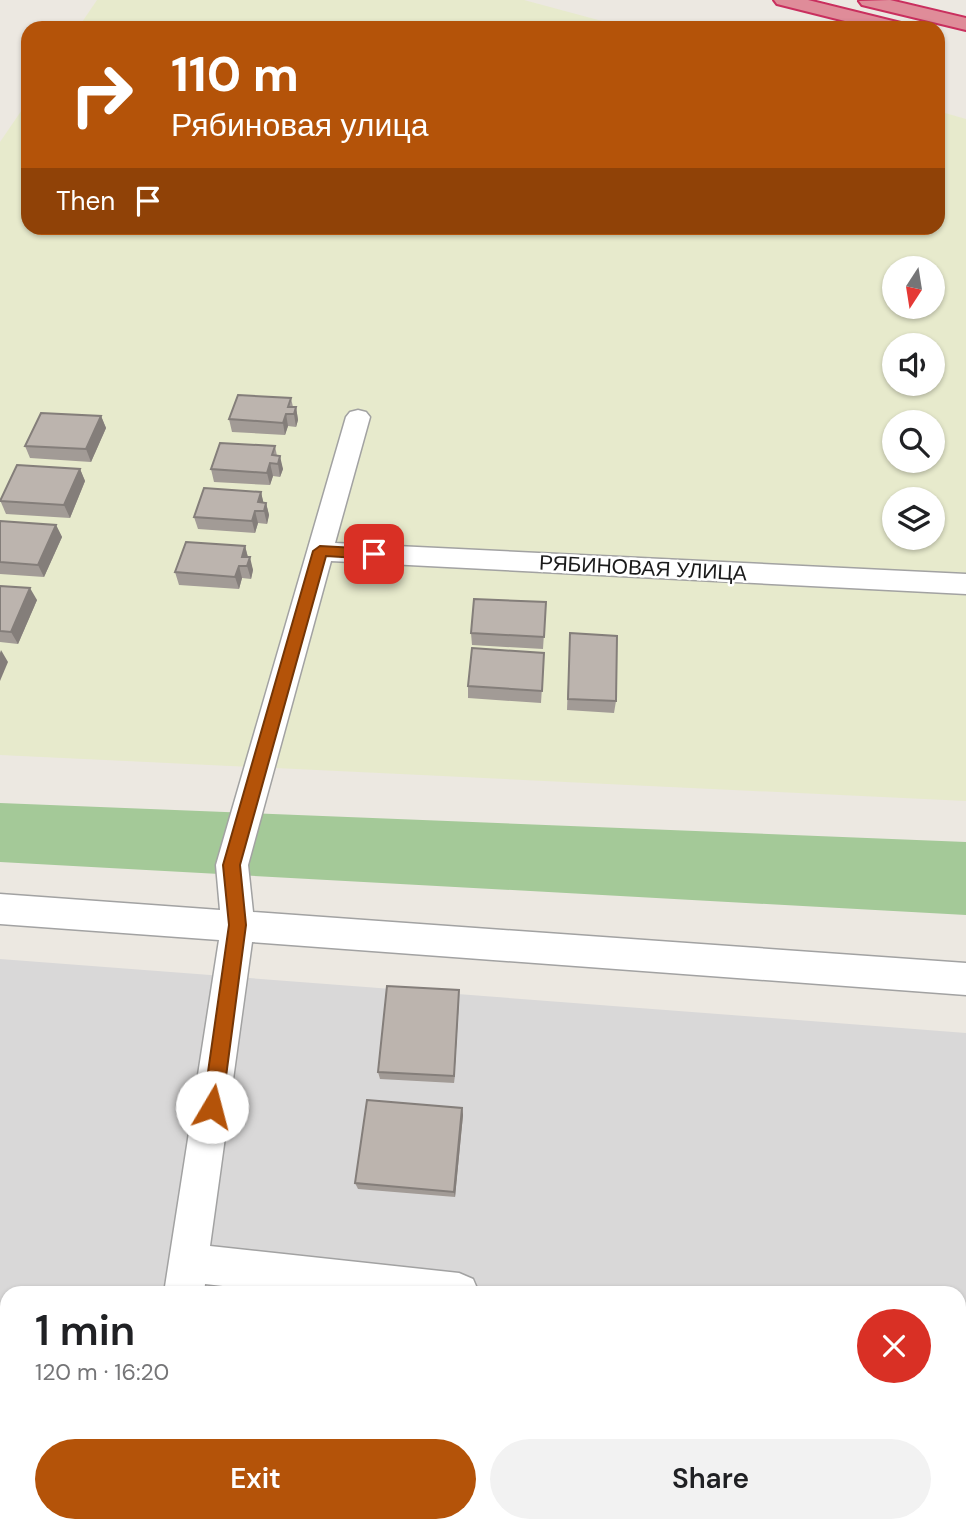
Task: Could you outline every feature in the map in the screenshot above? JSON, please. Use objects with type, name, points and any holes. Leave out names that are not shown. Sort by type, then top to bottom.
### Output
[{"type":"highway","points":[[784,0],[870,21]]},
{"type":"highway","points":[[865,0],[966,24]]},
{"type":"highway","points":[[945,40],[966,45]]},
{"type":"street","points":[[332,1286],[187,1278],[238,925],[232,865],[358,417]]},
{"type":"street","name":"РЯБИНОВАЯ УЛИЦА","points":[[320,551],[966,584]]},
{"type":"street","points":[[0,909],[966,979]]},
{"type":"shaded area","points":[[0,959],[966,1033],[966,1286],[0,1286]]},
{"type":"green space","points":[[97,0],[524,0],[602,21],[83,21]]},
{"type":"green space","points":[[21,111],[21,235],[945,235],[945,113],[966,119],[966,801],[0,755],[0,142]]},
{"type":"green space","points":[[0,803],[966,842],[966,915],[0,862]]},
{"type":"building","points":[[238,395],[291,398],[288,407],[296,407],[294,414],[286,414],[283,423],[229,419]]},
{"type":"building","points":[[41,413],[101,416],[86,449],[25,446]]},
{"type":"building","points":[[220,443],[275,446],[272,455],[280,456],[278,464],[270,463],[267,473],[211,469]]},
{"type":"building","points":[[17,465],[80,469],[64,505],[0,501]]},
{"type":"building","points":[[204,488],[261,492],[258,502],[266,503],[264,511],[255,511],[252,521],[194,517]]},
{"type":"building","points":[[0,521],[56,525],[38,565],[0,562]]},
{"type":"building","points":[[186,542],[245,546],[242,557],[250,557],[247,566],[239,566],[235,577],[175,572]]},
{"type":"building","points":[[0,586],[30,588],[11,632],[0,631]]},
{"type":"building","points":[[474,599],[546,602],[544,637],[471,633]]},
{"type":"building","points":[[570,633],[617,636],[616,701],[568,699]]},
{"type":"building","points":[[472,648],[544,653],[542,691],[468,686]]},
{"type":"building","points":[[387,986],[459,990],[454,1076],[378,1072]]},
{"type":"building","points":[[367,1100],[462,1108],[454,1192],[355,1183]]},
{"type":"route","points":[[212,1107],[238,925],[232,865],[320,551],[374,554]]}]
